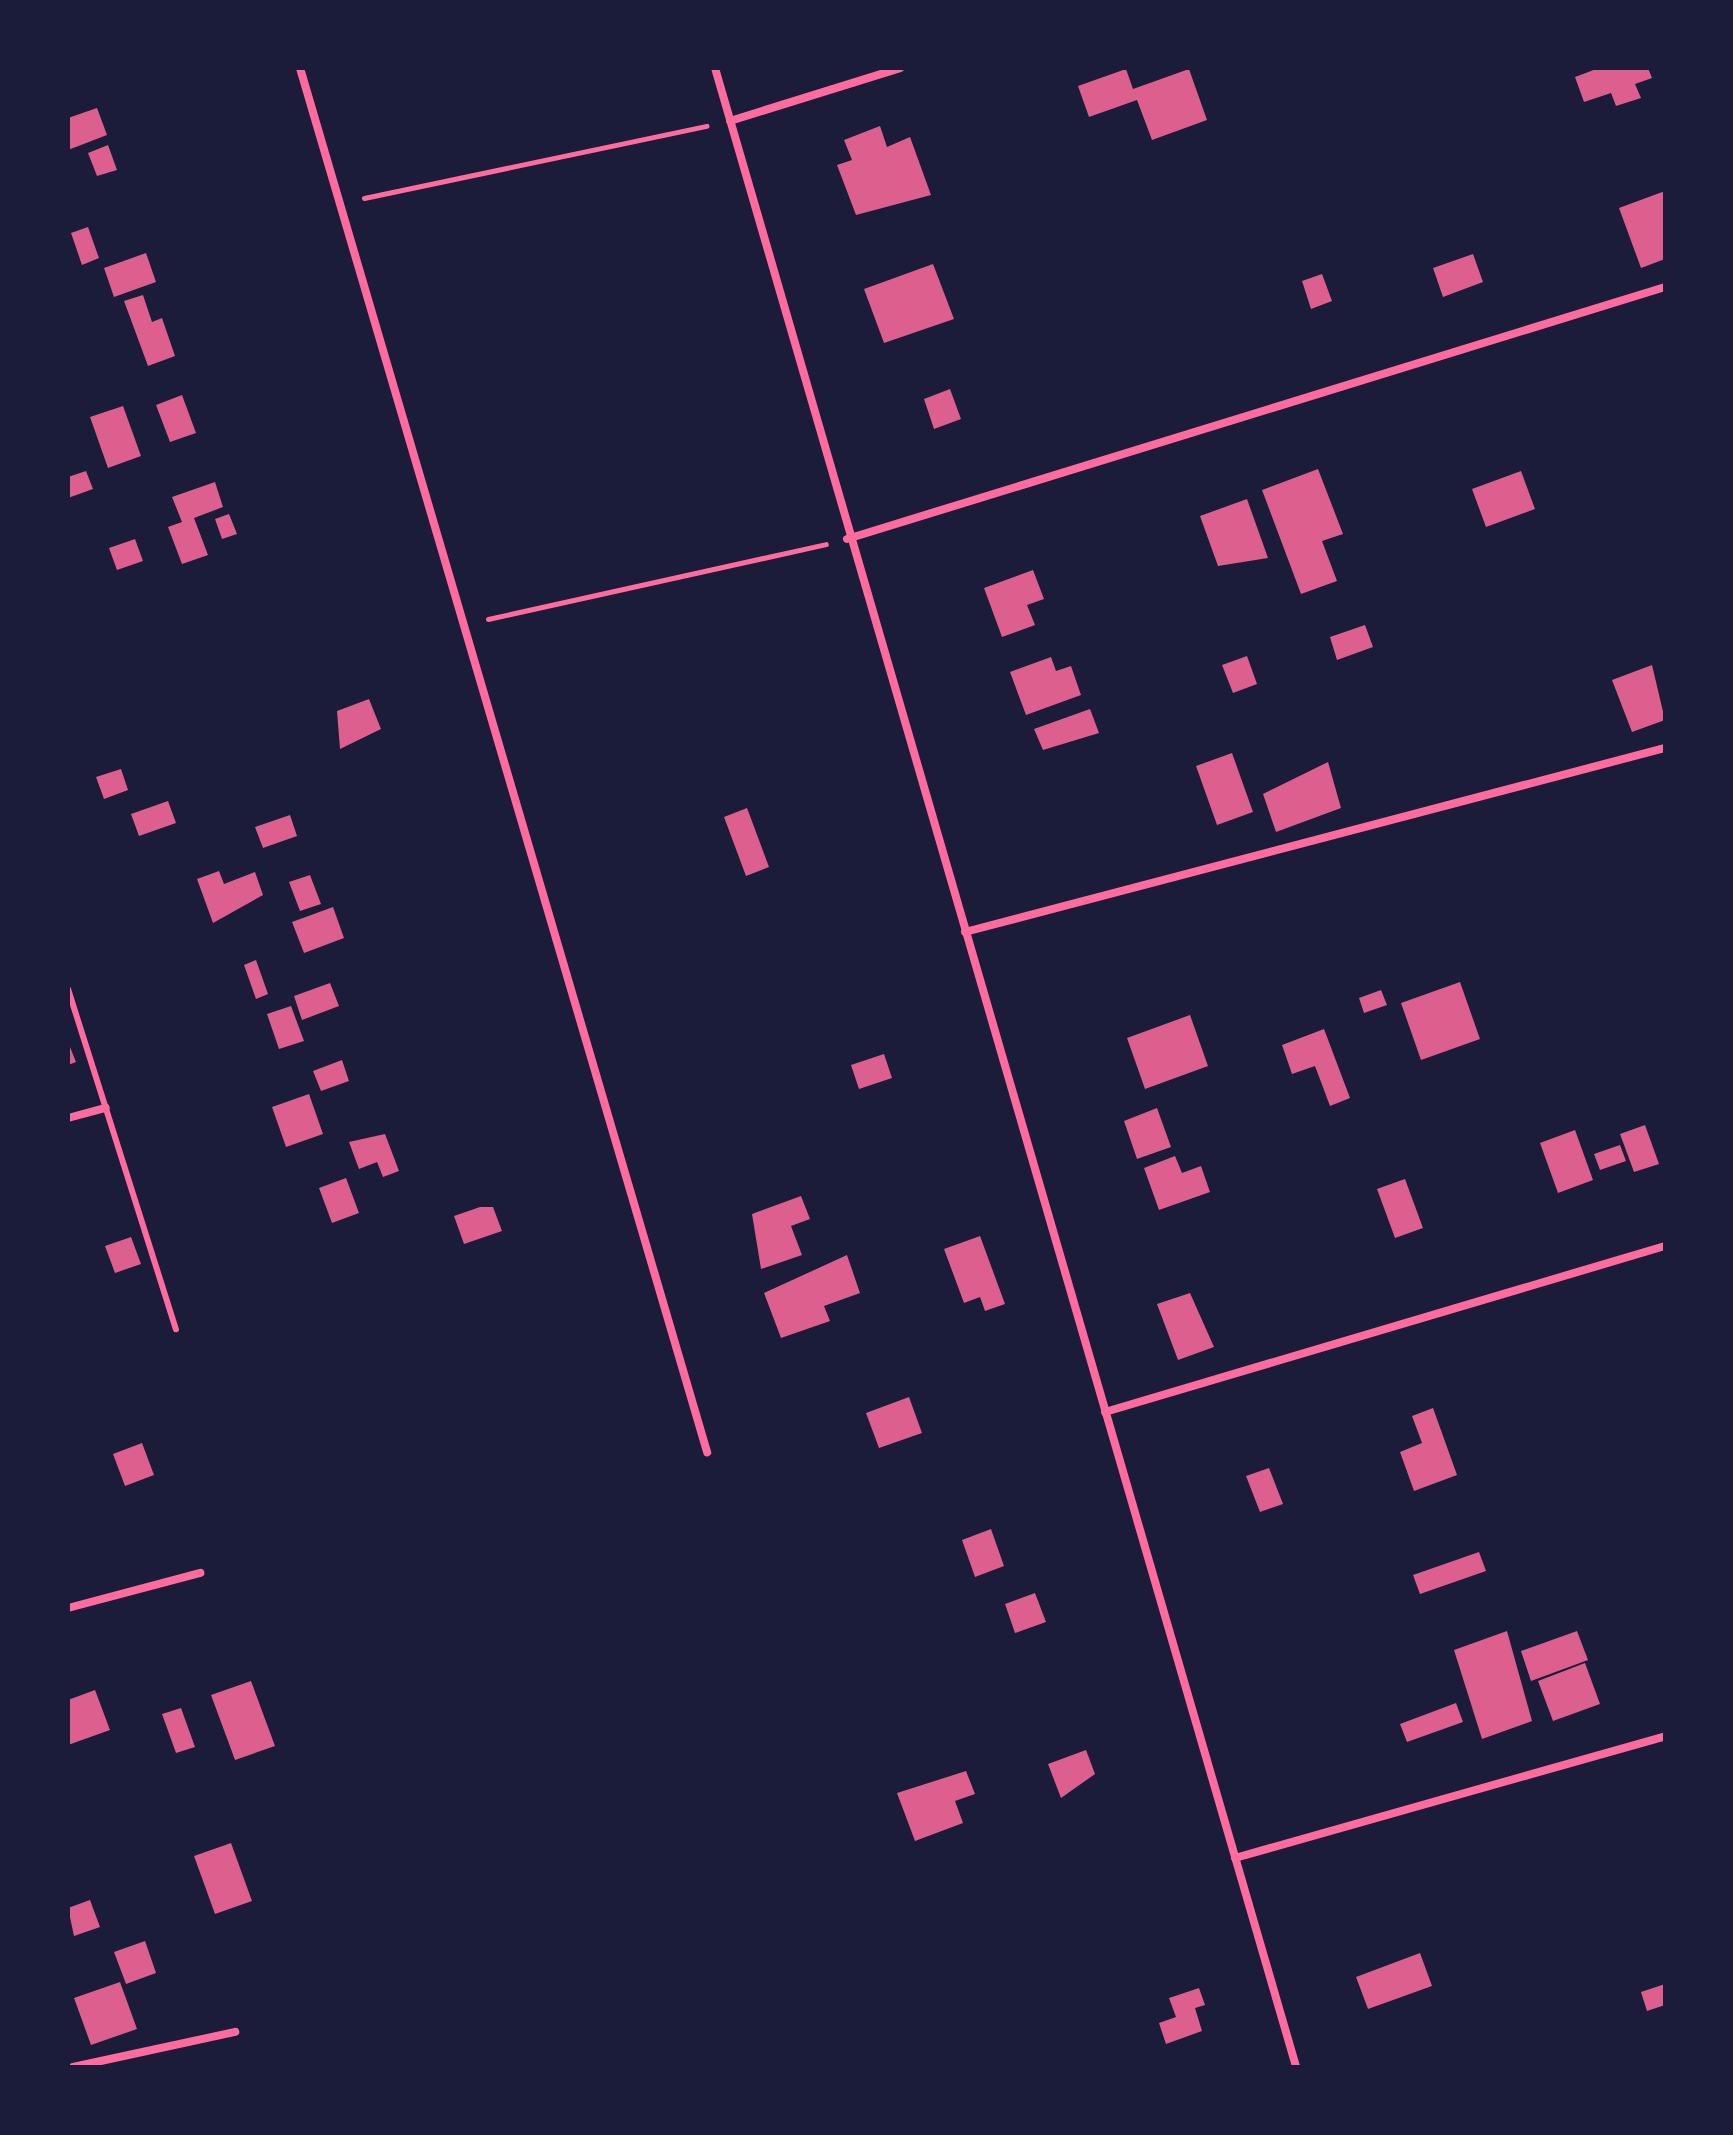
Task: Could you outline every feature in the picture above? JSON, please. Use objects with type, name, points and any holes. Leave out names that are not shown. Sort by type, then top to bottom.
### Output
[{"type":"street","points":[[300,68],[707,1452]]},
{"type":"street","points":[[715,68],[847,539],[965,932],[1296,2067]]},
{"type":"street","points":[[730,121],[900,68]]},
{"type":"street","points":[[847,539],[1665,287]]},
{"type":"street","points":[[965,932],[1665,748]]},
{"type":"street","points":[[68,1118],[106,1108]]},
{"type":"street","points":[[1105,1412],[1665,1246]]},
{"type":"street","points":[[68,1608],[200,1573]]},
{"type":"street","points":[[1235,1858],[1665,1736]]},
{"type":"street","points":[[73,2067],[235,2032]]},
{"type":"lane","points":[[68,989],[176,1329]]},
{"type":"path","points":[[340,203],[730,121]]},
{"type":"path","points":[[464,624],[847,539]]},
{"type":"building","points":[[1599,68],[1648,68],[1652,78],[1635,84],[1641,98],[1616,106],[1611,93],[1584,102],[1575,77]]},
{"type":"building","points":[[1126,69],[1133,89],[1189,69],[1207,120],[1152,140],[1137,100],[1089,117],[1078,86]]},
{"type":"building","points":[[97,108],[107,135],[68,150],[68,118]]},
{"type":"building","points":[[880,126],[887,147],[910,137],[931,195],[856,215],[837,165],[852,160],[844,140]]},
{"type":"building","points":[[108,145],[117,170],[97,176],[88,153]]},
{"type":"building","points":[[1665,191],[1665,259],[1641,268],[1619,208]]},
{"type":"building","points":[[88,227],[99,258],[82,265],[71,233]]},
{"type":"building","points":[[146,253],[156,282],[114,297],[104,268]]},
{"type":"building","points":[[1473,254],[1483,282],[1443,297],[1433,268]]},
{"type":"building","points":[[933,264],[954,319],[884,343],[864,289]]},
{"type":"building","points":[[1322,274],[1332,301],[1311,309],[1302,281]]},
{"type":"building","points":[[143,295],[152,322],[162,318],[175,356],[148,366],[124,301]]},
{"type":"building","points":[[950,389],[961,419],[934,429],[924,399]]},
{"type":"building","points":[[182,395],[196,433],[170,442],[156,405]]},
{"type":"building","points":[[123,406],[141,456],[108,468],[90,417]]},
{"type":"building","points":[[1318,469],[1343,534],[1322,541],[1337,581],[1301,594],[1262,490]]},
{"type":"building","points":[[86,471],[93,489],[68,498],[68,477]]},
{"type":"building","points":[[1521,471],[1535,509],[1486,527],[1472,489]]},
{"type":"building","points":[[215,482],[223,507],[194,518],[208,555],[182,564],[168,527],[182,522],[172,497]]},
{"type":"building","points":[[1247,499],[1268,558],[1218,566],[1200,516]]},
{"type":"building","points":[[229,514],[237,534],[222,539],[215,519]]},
{"type":"building","points":[[135,539],[143,561],[117,570],[109,548]]},
{"type":"building","points":[[1033,570],[1044,599],[1027,605],[1035,625],[1002,637],[984,588]]},
{"type":"building","points":[[1365,625],[1373,647],[1337,660],[1330,637]]},
{"type":"building","points":[[1247,656],[1257,684],[1233,693],[1222,665]]},
{"type":"building","points":[[1051,657],[1056,671],[1071,666],[1081,695],[1026,715],[1010,672]]},
{"type":"building","points":[[1652,665],[1665,720],[1632,732],[1612,680]]},
{"type":"building","points":[[369,699],[381,729],[340,749],[337,711]]},
{"type":"building","points":[[1090,709],[1099,733],[1043,750],[1034,729]]},
{"type":"building","points":[[1232,753],[1253,812],[1217,825],[1196,766]]},
{"type":"building","points":[[1328,762],[1341,808],[1276,832],[1263,794]]},
{"type":"building","points":[[121,769],[128,790],[104,799],[96,777]]},
{"type":"building","points":[[168,801],[176,823],[139,836],[131,814]]},
{"type":"building","points":[[747,808],[769,867],[746,876],[724,817]]},
{"type":"building","points":[[290,815],[297,836],[263,848],[255,827]]},
{"type":"building","points":[[219,871],[224,884],[255,872],[263,895],[213,923],[197,879]]},
{"type":"building","points":[[310,875],[321,904],[300,911],[289,882]]},
{"type":"building","points":[[333,907],[344,938],[304,953],[292,922]]},
{"type":"building","points":[[256,960],[268,994],[256,999],[244,965]]},
{"type":"building","points":[[1460,982],[1480,1039],[1421,1060],[1401,1003]]},
{"type":"building","points":[[330,983],[339,1006],[302,1020],[294,996]]},
{"type":"building","points":[[1381,990],[1387,1005],[1364,1013],[1359,998]]},
{"type":"building","points":[[291,1006],[304,1041],[279,1049],[267,1014]]},
{"type":"building","points":[[1190,1015],[1208,1066],[1145,1089],[1127,1038]]},
{"type":"building","points":[[1324,1029],[1350,1098],[1330,1106],[1315,1066],[1292,1074],[1282,1045]]},
{"type":"building","points":[[68,1042],[76,1062],[68,1065]]},
{"type":"building","points":[[884,1054],[892,1078],[859,1089],[851,1065]]},
{"type":"building","points":[[342,1060],[349,1081],[321,1091],[313,1071]]},
{"type":"building","points":[[309,1094],[323,1134],[286,1147],[272,1107]]},
{"type":"building","points":[[1157,1108],[1171,1147],[1137,1159],[1124,1121]]},
{"type":"building","points":[[1645,1125],[1659,1164],[1634,1172],[1620,1134]]},
{"type":"building","points":[[1575,1130],[1593,1180],[1558,1193],[1540,1143]]},
{"type":"building","points":[[385,1134],[399,1171],[383,1177],[377,1162],[359,1169],[349,1142]]},
{"type":"building","points":[[1620,1145],[1626,1161],[1600,1170],[1594,1154]]},
{"type":"building","points":[[1175,1156],[1182,1173],[1201,1166],[1210,1192],[1159,1210],[1144,1168]]},
{"type":"building","points":[[346,1178],[359,1213],[332,1223],[319,1188]]},
{"type":"building","points":[[1405,1179],[1423,1228],[1395,1238],[1377,1189]]},
{"type":"building","points":[[801,1196],[810,1219],[791,1226],[802,1255],[761,1269],[752,1214]]},
{"type":"building","points":[[480,1207],[493,1207],[502,1231],[464,1244],[454,1216]]},
{"type":"building","points":[[980,1236],[1005,1304],[985,1311],[980,1297],[964,1303],[944,1249]]},
{"type":"building","points":[[131,1237],[141,1264],[115,1273],[105,1246]]},
{"type":"building","points":[[847,1255],[860,1293],[824,1306],[830,1321],[781,1338],[764,1293]]},
{"type":"building","points":[[1190,1293],[1214,1347],[1178,1360],[1157,1304]]},
{"type":"building","points":[[909,1397],[922,1433],[879,1448],[866,1413]]},
{"type":"building","points":[[1433,1408],[1457,1475],[1414,1491],[1400,1452],[1422,1443],[1412,1416]]},
{"type":"building","points":[[142,1443],[154,1475],[125,1486],[113,1454]]},
{"type":"building","points":[[1269,1468],[1283,1504],[1260,1512],[1246,1476]]},
{"type":"building","points":[[991,1529],[1004,1566],[975,1577],[962,1540]]},
{"type":"building","points":[[1479,1552],[1486,1571],[1420,1594],[1413,1575]]},
{"type":"building","points":[[1035,1593],[1046,1622],[1015,1633],[1005,1604]]},
{"type":"building","points":[[1507,1631],[1532,1721],[1482,1739],[1454,1650]]},
{"type":"building","points":[[1577,1631],[1588,1660],[1531,1681],[1521,1651]]},
{"type":"building","points":[[1585,1663],[1600,1704],[1553,1721],[1538,1681]]},
{"type":"building","points":[[251,1681],[275,1746],[235,1760],[211,1695]]},
{"type":"building","points":[[95,1690],[110,1730],[68,1745],[68,1700]]},
{"type":"building","points":[[1456,1703],[1463,1722],[1407,1742],[1400,1724]]},
{"type":"building","points":[[181,1708],[195,1747],[176,1753],[162,1714]]},
{"type":"building","points":[[1086,1750],[1095,1774],[1061,1798],[1048,1764]]},
{"type":"building","points":[[966,1771],[975,1794],[955,1801],[963,1823],[915,1841],[897,1793]]},
{"type":"building","points":[[231,1843],[252,1901],[215,1914],[194,1856]]},
{"type":"building","points":[[90,1900],[100,1927],[74,1936],[68,1908]]},
{"type":"building","points":[[145,1941],[156,1973],[126,1984],[114,1952]]},
{"type":"building","points":[[1420,1953],[1432,1986],[1368,2009],[1356,1977]]},
{"type":"building","points":[[120,1982],[137,2029],[91,2045],[74,1998]]},
{"type":"building","points":[[1665,1984],[1665,2005],[1647,2011],[1641,1992]]},
{"type":"building","points":[[1199,1988],[1205,2005],[1195,2008],[1202,2031],[1166,2044],[1159,2023],[1176,2017],[1169,1998]]}]
